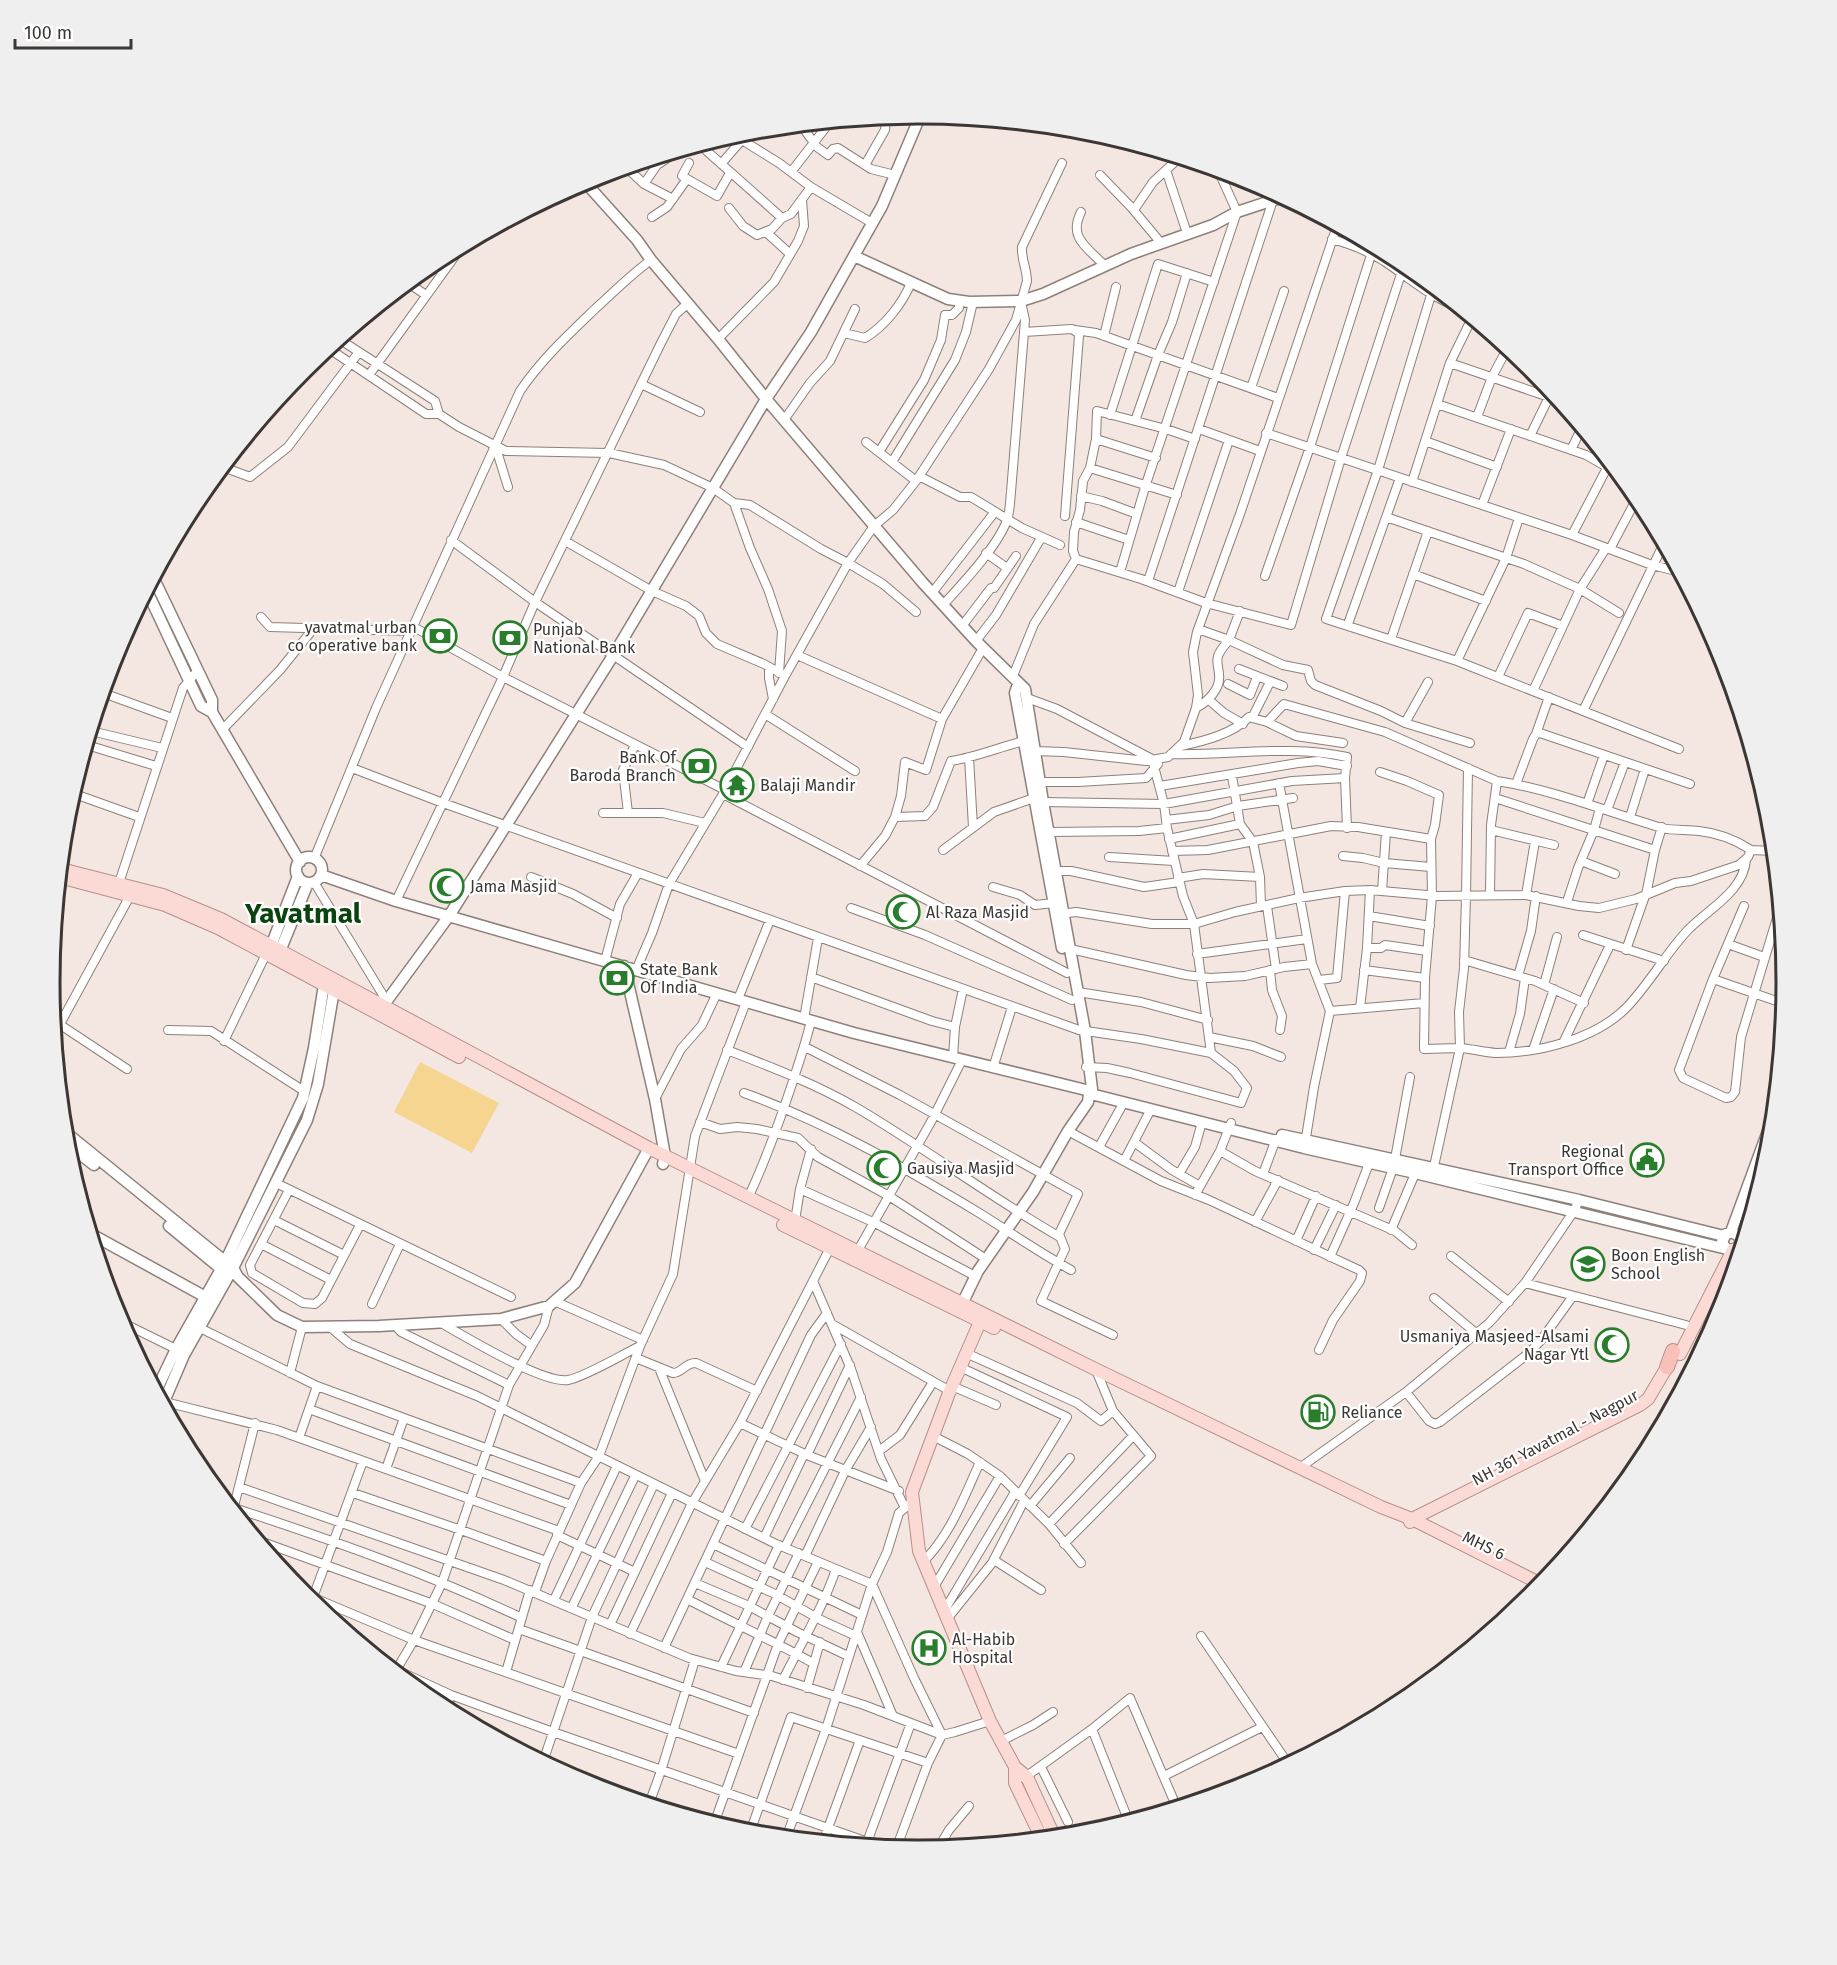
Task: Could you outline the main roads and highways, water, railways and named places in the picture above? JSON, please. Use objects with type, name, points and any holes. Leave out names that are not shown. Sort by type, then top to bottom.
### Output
[{"type":"highway","points":[[1670,1368],[1677,1352]]},
{"type":"main road","points":[[67,873],[119,883],[133,892]]},
{"type":"main road","points":[[67,873],[133,892],[163,895],[221,920],[330,983],[664,1160],[982,1318],[1534,1581]]},
{"type":"main road","points":[[330,983],[385,1003],[647,1151]]},
{"type":"main road","points":[[688,1172],[795,1221],[832,1244],[857,1252],[962,1304],[982,1318]]},
{"type":"main road","points":[[1677,1352],[1686,1325],[1735,1243]]},
{"type":"main road","points":[[1677,1352],[1735,1243]]},
{"type":"main road","points":[[982,1318],[951,1388],[909,1504],[923,1562],[990,1721],[1015,1767],[1027,1777],[1052,1831]]},
{"type":"main road","points":[[1414,1525],[1640,1404],[1648,1399],[1670,1368]]},
{"type":"main road","points":[[1097,1373],[1301,1467],[1414,1525]]},
{"type":"main road","name":"MHS 6","points":[[1414,1525],[1531,1585]]},
{"type":"main road","points":[[1015,1767],[1016,1783],[1039,1833]]},
{"type":"place","name":"yavatmal urban co operative bank","points":[[440,636]]},
{"type":"place","name":"Punjab National Bank","points":[[510,638]]},
{"type":"place","name":"Bank Of Baroda Branch","points":[[699,766]]},
{"type":"place","name":"Balaji Mandir","points":[[737,785]]},
{"type":"place","name":"Jama Masjid","points":[[447,886]]},
{"type":"place","name":"Al Raza Masjid","points":[[903,912]]},
{"type":"place","name":"State Bank Of India","points":[[617,978]]},
{"type":"place","name":"Regional Transport Office","points":[[1647,1160]]},
{"type":"place","name":"Gausiya Masjid","points":[[884,1168]]},
{"type":"place","name":"Boon English School","points":[[1588,1264]]},
{"type":"place","name":"Usmaniya Masjeed-Alsami Nagar Ytl","points":[[1612,1345]]},
{"type":"place","name":"Reliance","points":[[1318,1412]]},
{"type":"place","name":"Al-Habib Hospital","points":[[929,1648]]},
{"type":"district","name":"Yavatmal","points":[[303,913]]}]
